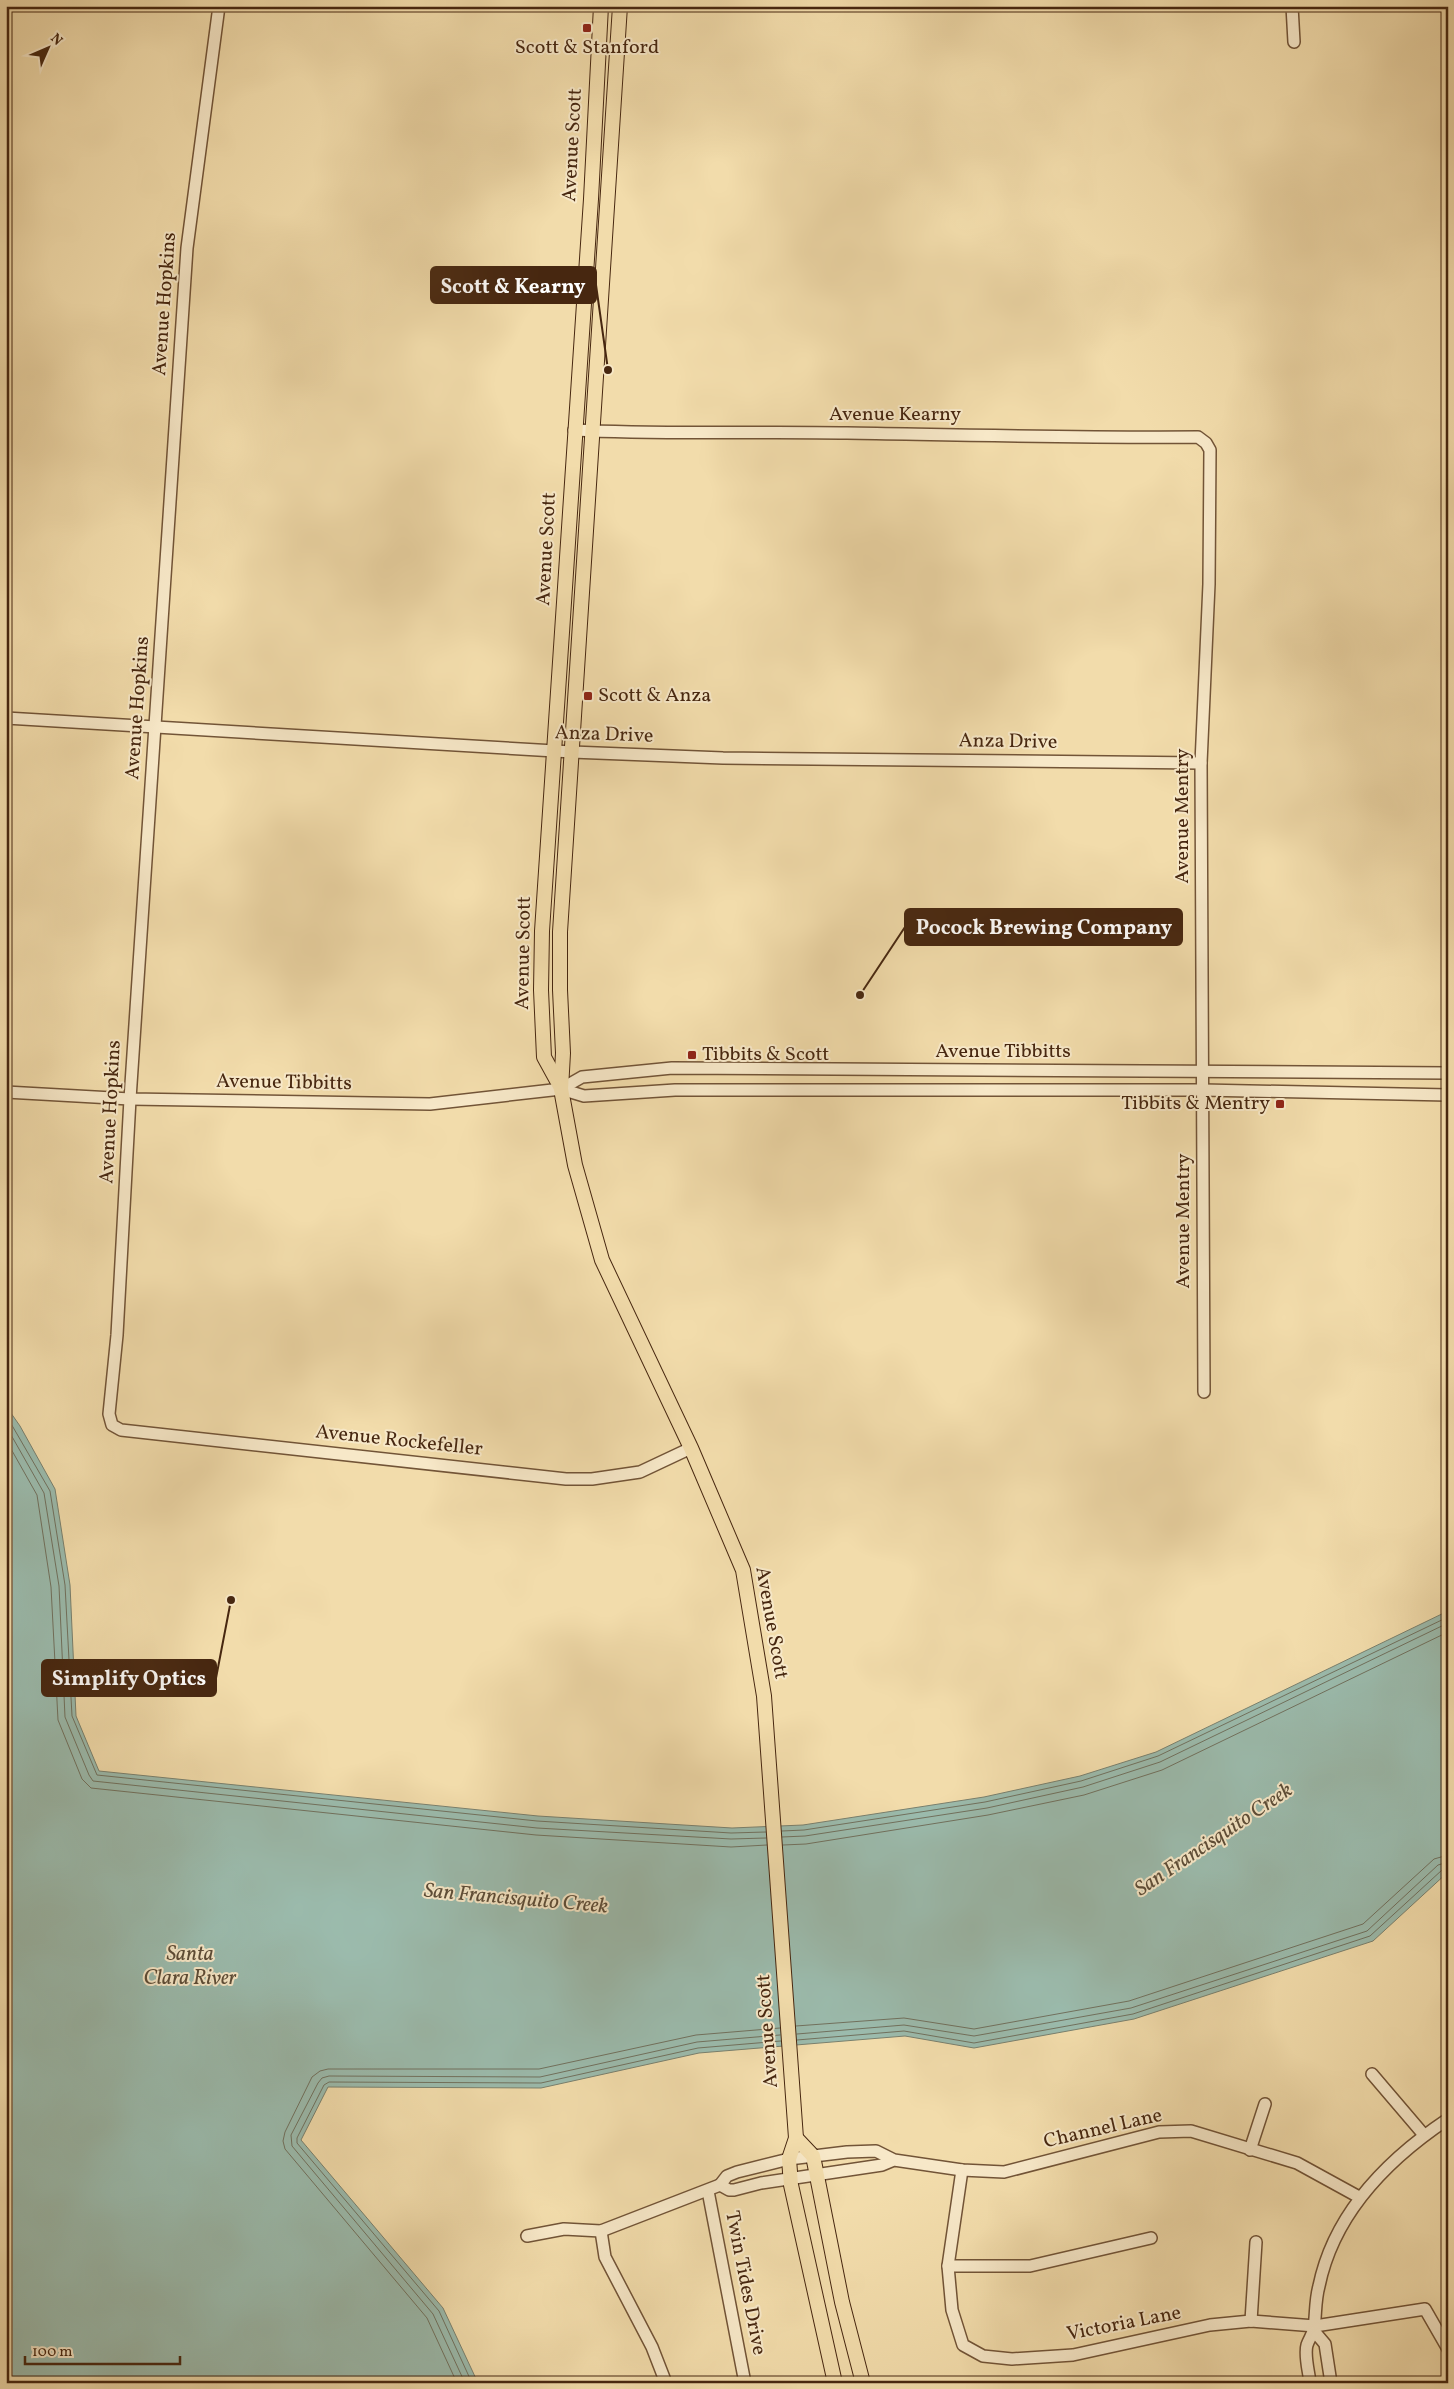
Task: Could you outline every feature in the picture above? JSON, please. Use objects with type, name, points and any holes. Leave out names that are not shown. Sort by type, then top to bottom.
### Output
[{"type":"main road","name":"Avenue Scott","points":[[561,1089],[544,1057],[541,990],[542,931],[574,430],[592,190],[600,6]]},
{"type":"main road","name":"Avenue Scott","points":[[620,6],[560,932],[563,1053],[561,1089],[575,1165],[603,1263],[691,1448],[743,1570],[764,1696],[796,2138],[789,2159],[790,2179],[835,2383]]},
{"type":"main road","points":[[796,2138],[813,2156],[842,2302],[863,2383]]},
{"type":"street","name":"Avenue Hopkins","points":[[109,1414],[119,1296],[130,1099],[187,248],[219,6]]},
{"type":"street","points":[[1292,6],[1294,42]]},
{"type":"street","name":"Avenue Kearny","points":[[574,430],[734,434],[846,433],[1134,438],[1198,437],[1206,443],[1210,450]]},
{"type":"street","name":"Avenue Mentry","points":[[1204,1392],[1201,763],[1209,584],[1210,450]]},
{"type":"street","name":"Anza Drive","points":[[6,718],[554,751],[723,758],[1201,763]]},
{"type":"street","name":"Avenue Tibbitts","points":[[6,1092],[130,1099],[430,1104],[561,1089],[582,1077],[672,1068],[1448,1073]]},
{"type":"street","name":"Avenue Tibbitts","points":[[561,1089],[584,1096],[675,1090],[1203,1090],[1448,1094]]},
{"type":"street","name":"Avenue Rockefeller","points":[[109,1414],[112,1425],[121,1430],[566,1479],[592,1479],[640,1472],[691,1448]]},
{"type":"street","points":[[1372,2074],[1424,2135]]},
{"type":"street","points":[[1250,2150],[1265,2104]]},
{"type":"street","points":[[1310,2383],[1306,2347],[1314,2328],[1319,2285],[1330,2252],[1359,2197],[1392,2162],[1424,2135],[1448,2119]]},
{"type":"street","name":"Channel Lane","points":[[894,2160],[962,2170],[1004,2172],[1159,2132],[1191,2132],[1297,2163],[1359,2197]]},
{"type":"street","points":[[527,2236],[564,2229],[601,2231],[708,2191],[720,2185],[730,2174],[789,2159],[876,2151],[894,2160]]},
{"type":"street","points":[[720,2185],[729,2190],[734,2190],[816,2174],[882,2165],[894,2160]]},
{"type":"street","name":"Victoria Lane","points":[[962,2170],[948,2266],[952,2310],[963,2345],[983,2356],[1012,2359],[1073,2355],[1210,2325],[1251,2321],[1314,2328],[1425,2309],[1448,2349]]},
{"type":"street","name":"Twin Tides Drive","points":[[708,2191],[745,2383]]},
{"type":"street","points":[[601,2231],[605,2257],[652,2347],[666,2383]]},
{"type":"street","points":[[948,2266],[1030,2266],[1151,2238]]},
{"type":"street","points":[[1251,2321],[1256,2242]]},
{"type":"street","points":[[1314,2328],[1325,2344],[1331,2383]]},
{"type":"water","name":"Santa Clara River","points":[[6,1406],[20,1426],[55,1489],[70,1585],[76,1716],[99,1771],[538,1816],[732,1828],[803,1825],[984,1797],[1080,1776],[1156,1752],[1448,1611],[1448,1872],[1373,1941],[1134,2019],[974,2048],[905,2036],[699,2053],[541,2088],[328,2087],[301,2140],[443,2308],[478,2383],[11,2383],[6,2378]]},
{"type":"place","name":"Scott & Stanford","points":[[587,28]]},
{"type":"place","name":"Scott & Kearny","points":[[608,370]]},
{"type":"place","name":"Scott & Anza","points":[[588,696]]},
{"type":"place","name":"Pocock Brewing Company","points":[[860,995]]},
{"type":"place","name":"Tibbits & Scott","points":[[692,1055]]},
{"type":"place","name":"Tibbits & Mentry","points":[[1280,1104]]},
{"type":"place","name":"Simplify Optics","points":[[231,1600]]},
{"type":"water label","name":"San Francisquito Creek","points":[[1214,1840]]},
{"type":"water label","name":"San Francisquito Creek","points":[[516,1899]]}]
